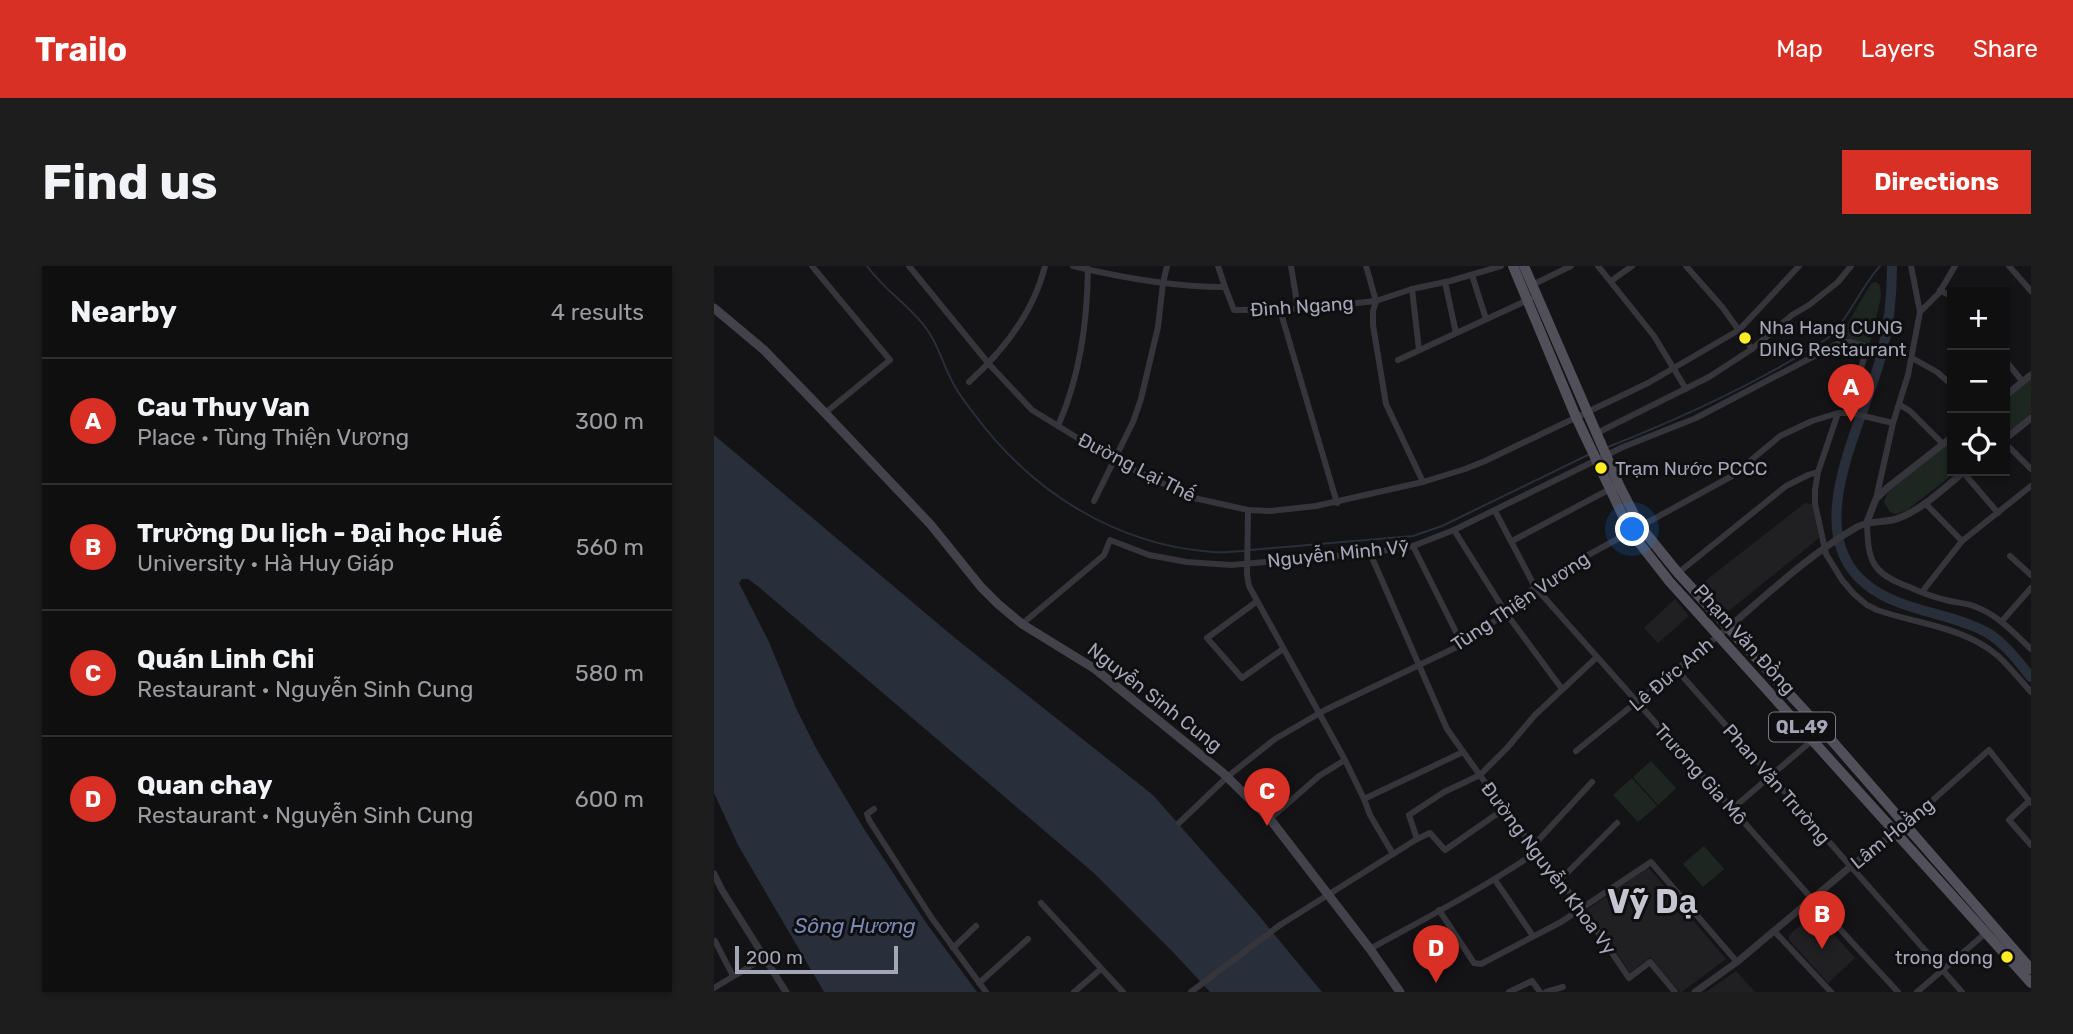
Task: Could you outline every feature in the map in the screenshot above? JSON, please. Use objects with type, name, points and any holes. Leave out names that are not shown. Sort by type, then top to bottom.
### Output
[{"type":"main road","name":"Phạm Văn Đồng","points":[[1513,266],[1587,411],[1597,433],[1599,453]]},
{"type":"main road","name":"Phạm Văn Đồng","points":[[1524,266],[1532,285],[1531,298],[1550,351],[1576,416],[1599,453],[1630,531],[1670,581],[1896,831],[2031,969]]},
{"type":"main road","name":"Nguyễn Sinh Cung","points":[[714,308],[764,350],[825,413],[931,524],[981,587],[998,604],[1022,624],[1095,669],[1227,777],[1270,819],[1400,992]]},
{"type":"main road","name":"Phạm Văn Đồng","points":[[1614,487],[1640,526],[1678,573],[1906,824],[2031,983]]},
{"type":"street","points":[[813,266],[890,360],[825,413]]},
{"type":"street","points":[[969,382],[989,364],[1028,308],[1040,285],[1045,266]]},
{"type":"street","name":"Đình Ngang","points":[[1073,266],[1163,283],[1225,287],[1234,310],[1298,309],[1376,301],[1502,266]]},
{"type":"street","points":[[1094,501],[1142,399],[1158,327],[1167,266]]},
{"type":"street","points":[[1218,266],[1225,287]]},
{"type":"street","points":[[1291,266],[1298,309]]},
{"type":"street","points":[[1366,266],[1376,301],[1373,326],[1386,404],[1423,482]]},
{"type":"street","points":[[1532,285],[1571,266]]},
{"type":"street","points":[[1598,266],[1637,313],[1686,389]]},
{"type":"street","points":[[1611,281],[1632,266]]},
{"type":"street","points":[[1686,266],[1723,308],[1752,349]]},
{"type":"street","points":[[1597,433],[1686,389],[1752,349],[1792,315],[1838,282],[1851,266]]},
{"type":"street","points":[[1911,266],[1920,312],[1912,358],[1893,423],[1876,499],[1867,522],[1867,548],[1880,573],[1892,581],[1947,601],[1974,606],[1995,616],[2031,649]]},
{"type":"street","points":[[1920,312],[1940,290],[1955,266]]},
{"type":"street","points":[[2009,266],[2031,291]]},
{"type":"street","name":"Đường Lại Thế","points":[[911,267],[989,364],[1032,410],[1115,461],[1194,498],[1270,512],[1337,503],[1423,482],[1475,465],[1648,383],[1739,330],[1794,268]]},
{"type":"street","points":[[1058,426],[1067,408],[1080,360],[1087,303],[1087,270]]},
{"type":"street","points":[[1472,275],[1486,320]]},
{"type":"street","points":[[1445,282],[1456,333]]},
{"type":"street","points":[[1412,289],[1419,350]]},
{"type":"street","points":[[1940,290],[1947,294]]},
{"type":"street","points":[[1398,360],[1531,298]]},
{"type":"street","points":[[1280,310],[1337,503]]},
{"type":"street","name":"Nguyễn Minh Vỹ","points":[[1022,624],[1104,555],[1110,540],[1149,555],[1187,562],[1231,565],[1247,559],[1370,553],[1413,546],[1494,511],[1599,453],[1623,447],[1696,418],[1841,342],[1864,346],[1866,350],[1850,413]]},
{"type":"street","points":[[1912,358],[1947,381]]},
{"type":"street","points":[[2010,366],[2023,382]]},
{"type":"street","points":[[2010,392],[2031,375]]},
{"type":"street","points":[[1900,405],[1910,411],[1943,444]]},
{"type":"street","points":[[1839,413],[1818,472],[1815,504],[1827,546],[1842,580],[1867,605],[1978,642],[1997,656],[2031,692]]},
{"type":"street","name":"Tùng Thiện Vương","points":[[1179,822],[1227,777],[1275,739],[1318,714],[1462,643],[1506,613],[1535,587],[1594,550],[1732,476],[1780,436],[1812,421],[1839,413],[1893,423]]},
{"type":"street","points":[[2010,437],[2031,418]]},
{"type":"street","points":[[1876,499],[1947,441]]},
{"type":"street","points":[[2010,446],[2031,469]]},
{"type":"street","points":[[1678,573],[1786,486],[1818,472]]},
{"type":"street","name":"Lê Đức Anh","points":[[1576,751],[1827,546],[1867,522],[1895,520],[1925,503],[1958,476]]},
{"type":"street","points":[[1968,476],[1998,513]]},
{"type":"street","points":[[1922,592],[1962,541],[2031,486]]},
{"type":"street","points":[[1512,541],[1614,487]]},
{"type":"street","points":[[1925,503],[1962,541]]},
{"type":"street","points":[[1248,510],[1246,545],[1249,586],[1345,760],[1370,815],[1393,854]]},
{"type":"street","name":"Trương Gia Mô","points":[[1494,511],[1535,587],[1898,992]]},
{"type":"street","points":[[1454,530],[1506,613],[1562,689]]},
{"type":"street","points":[[1413,546],[1462,643]]},
{"type":"street","name":"Đường Nguyễn Khoa Vy","points":[[1370,553],[1447,729],[1503,809],[1582,909],[1629,978],[1650,962],[1675,992]]},
{"type":"street","points":[[2010,556],[2031,575]]},
{"type":"street","points":[[2002,621],[2031,589]]},
{"type":"street","points":[[1256,601],[1207,639],[1242,678],[1283,649]]},
{"type":"street","points":[[1417,839],[1409,815],[1444,792],[1480,775],[1535,715],[1597,657]]},
{"type":"street","name":"Phan Văn Trường","points":[[1676,670],[1962,992]]},
{"type":"street","points":[[1732,808],[1823,731]]},
{"type":"street","name":"Lâm Hoằng","points":[[1695,992],[1775,932],[1850,867],[1906,824],[1989,750],[2030,802]]},
{"type":"street","points":[[1364,799],[1463,752]]},
{"type":"street","points":[[1270,819],[1318,776],[1345,760]]},
{"type":"street","points":[[1370,949],[1494,880],[1534,849],[1558,817],[1592,782]]},
{"type":"street","points":[[2030,802],[2009,820],[2031,845]]},
{"type":"street","points":[[874,808],[867,817],[986,992]]},
{"type":"street","points":[[1191,992],[1280,925],[1417,839],[1430,833],[1445,850],[1503,809]]},
{"type":"street","points":[[1560,880],[1617,823]]},
{"type":"street","points":[[1439,910],[1477,965],[1561,922],[1651,862],[1737,962]]},
{"type":"street","points":[[714,874],[786,992]]},
{"type":"street","points":[[1494,880],[1533,936]]},
{"type":"street","points":[[1041,902],[1123,992]]},
{"type":"street","points":[[953,947],[976,926]]},
{"type":"street","points":[[1917,992],[1990,930]]},
{"type":"street","points":[[1775,932],[1831,992]]},
{"type":"street","points":[[979,982],[1028,939]]},
{"type":"street","points":[[715,941],[733,976]]},
{"type":"street","points":[[714,988],[764,958]]},
{"type":"street","points":[[1074,992],[1101,969]]},
{"type":"street","points":[[1509,992],[1532,981],[1540,992]]},
{"type":"street","points":[[1084,985],[1089,992]]},
{"type":"street","points":[[1546,992],[1563,988]]},
{"type":"shaded area","points":[[1876,282],[1880,285],[1881,297],[1868,351],[1867,348],[1838,340],[1869,287]]},
{"type":"shaded area","points":[[2031,379],[2031,413],[2010,430],[2010,413],[2010,395]]},
{"type":"shaded area","points":[[1947,445],[1947,476],[1951,476],[1907,510],[1896,514],[1890,512],[1884,502],[1888,491]]},
{"type":"shaded area","points":[[1805,503],[1812,504],[1819,538],[1730,610],[1725,611],[1700,585]]},
{"type":"shaded area","points":[[1675,599],[1689,616],[1658,643],[1644,628]]},
{"type":"shaded area","points":[[1651,761],[1676,788],[1658,805],[1633,777]]},
{"type":"shaded area","points":[[1632,778],[1657,806],[1638,822],[1613,795]]},
{"type":"shaded area","points":[[1704,846],[1724,869],[1703,887],[1683,864]]},
{"type":"shaded area","points":[[1648,867],[1726,959],[1682,992],[1650,957],[1630,973],[1587,910]]},
{"type":"shaded area","points":[[1816,914],[1855,958],[1828,983],[1789,940],[1789,935]]},
{"type":"shaded area","points":[[1736,971],[1755,992],[1706,992]]},
{"type":"water","name":"Sông Hương","points":[[714,435],[955,638],[1153,795],[1322,992],[1210,992],[1095,874],[760,588],[748,579],[742,579],[739,583],[769,642],[796,708],[817,750],[864,829],[927,924],[977,992],[824,992],[738,845],[714,793]]},
{"type":"waterway","points":[[867,266],[926,328],[954,385],[975,415],[998,443],[1050,490],[1079,510],[1110,526],[1143,538],[1177,547],[1213,552],[1245,551]]},
{"type":"waterway","points":[[1608,447],[1721,398],[1828,338],[1843,321],[1880,266]]},
{"type":"waterway","points":[[1892,266],[1890,311],[1884,345],[1842,475],[1837,506],[1838,536],[1847,562],[1867,585],[1895,601],[1972,625],[1986,632],[2005,646],[2031,677]]},
{"type":"waterway","points":[[1250,550],[1413,536],[1442,526],[1590,454]]},
{"type":"place","name":"Nha Hang CUNG DING Restaurant","points":[[1745,338]]},
{"type":"place","name":"Cau Thuy Van","points":[[1851,422]]},
{"type":"place","name":"Trạm Nước PCCC","points":[[1601,468]]},
{"type":"place","name":"Quán Linh Chi","points":[[1267,826]]},
{"type":"place","name":"Trường Du lịch - Đại học Huế","points":[[1822,949]]},
{"type":"place","name":"trong dong","points":[[2007,957]]},
{"type":"place","name":"Quan chay","points":[[1436,983]]},
{"type":"district","name":"Vỹ Dạ","points":[[1652,901]]}]
